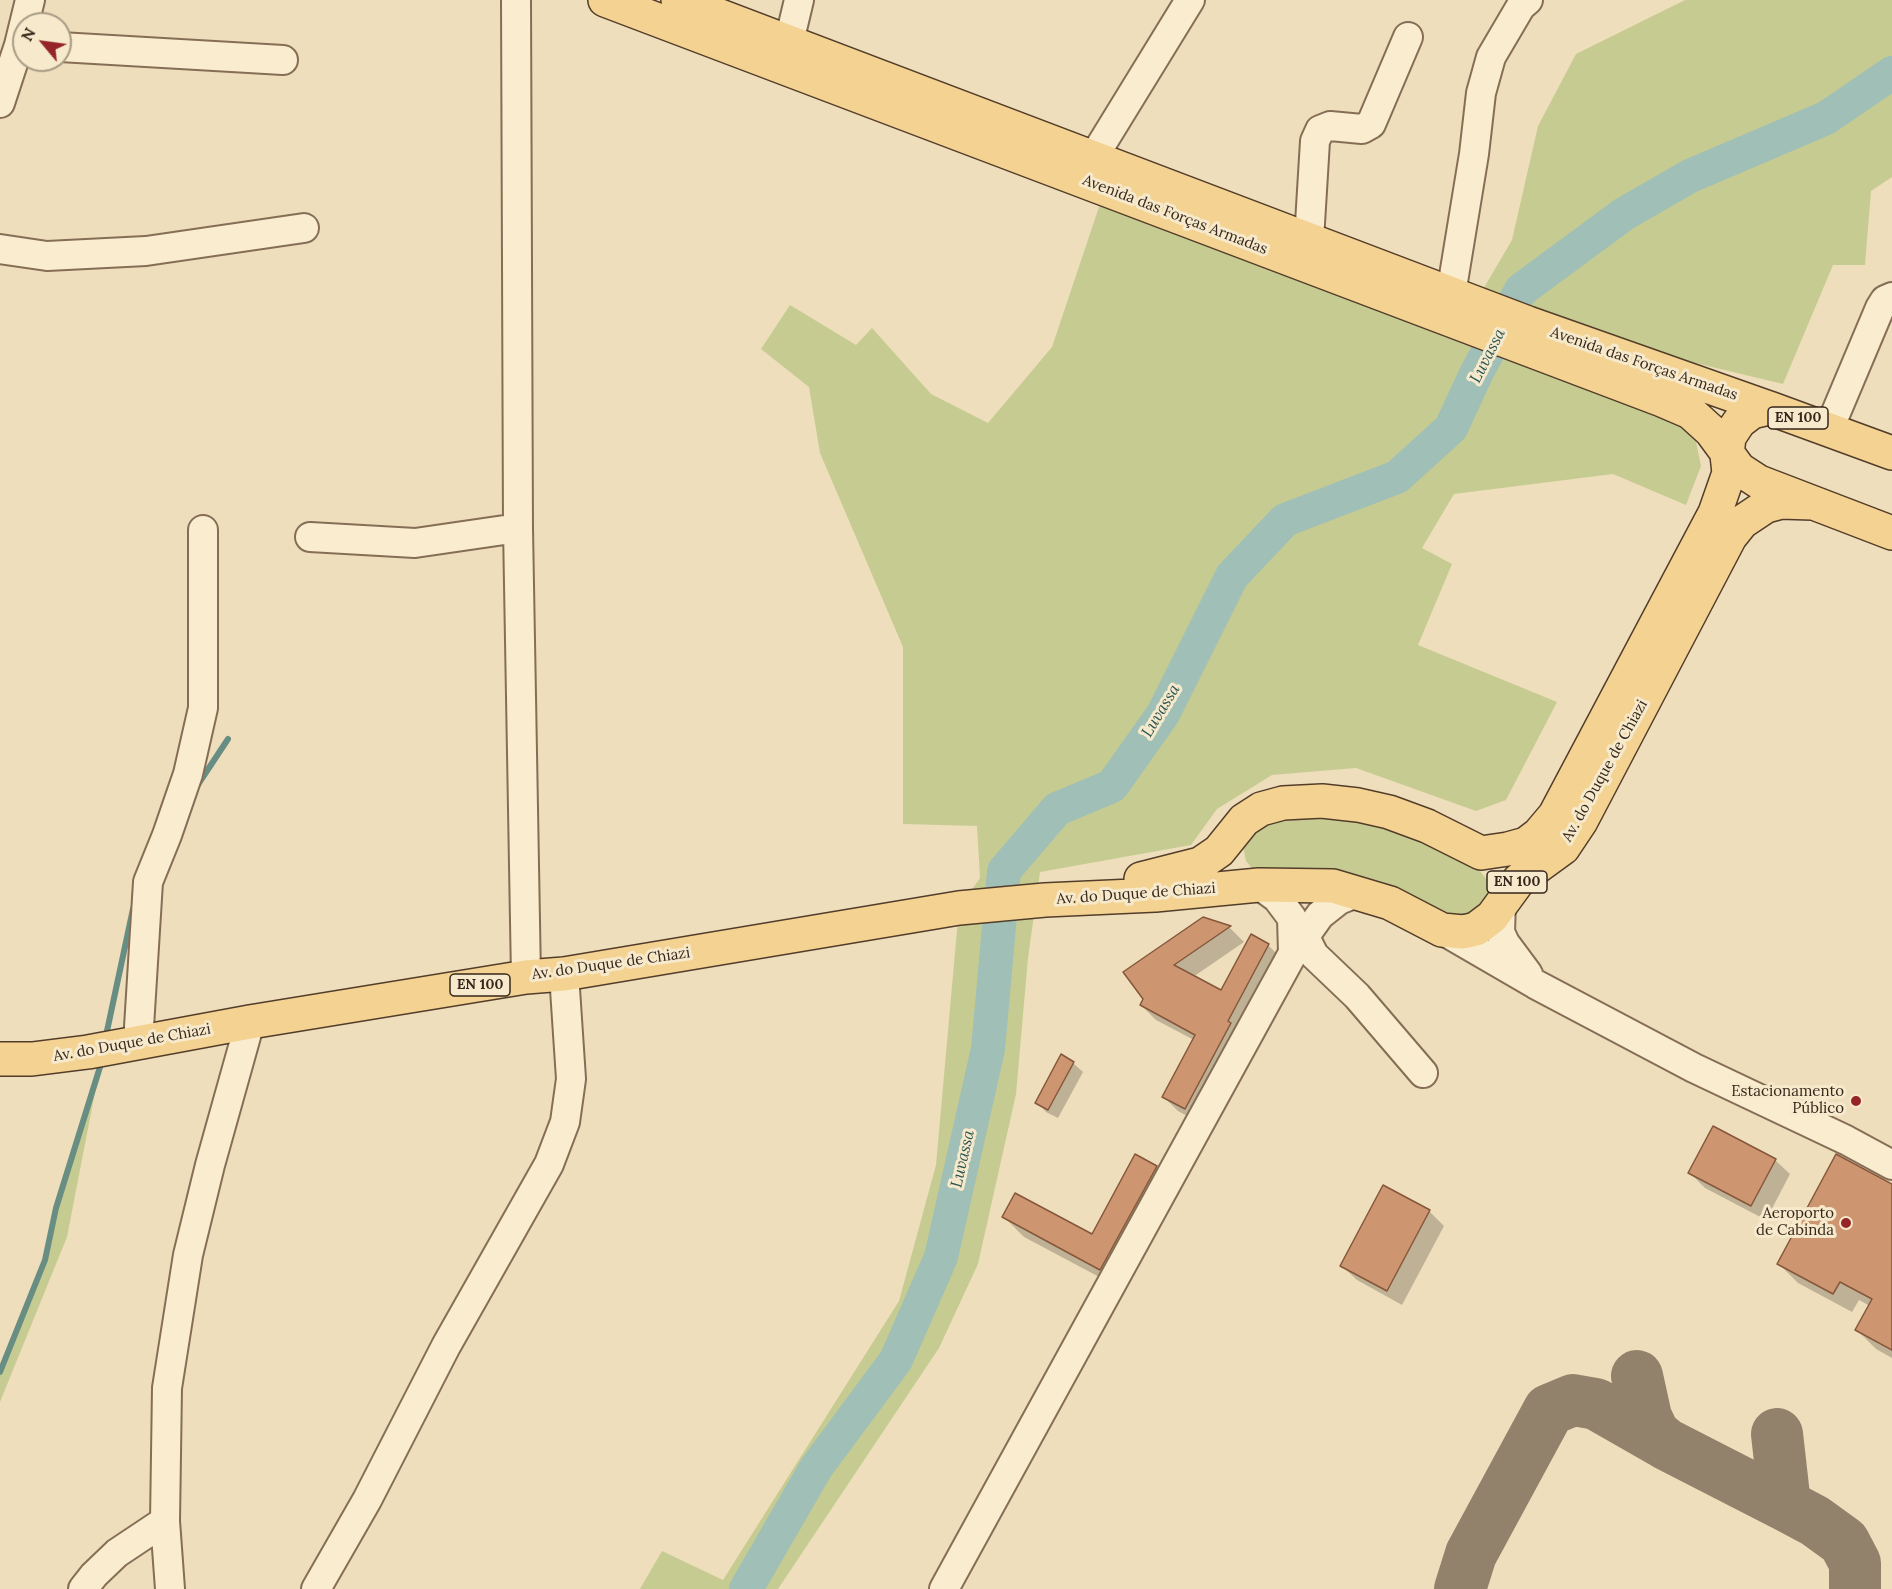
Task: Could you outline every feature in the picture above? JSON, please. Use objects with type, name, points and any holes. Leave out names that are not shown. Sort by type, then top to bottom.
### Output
[{"type":"main road","name":"Avenida das Forças Armadas","points":[[605,0],[1464,307]]},
{"type":"main road","name":"Avenida das Forças Armadas","points":[[678,0],[1309,240],[1464,307],[1690,412],[1711,431],[1739,469],[1760,482],[1892,533]]},
{"type":"main road","name":"Avenida das Forças Armadas","points":[[1523,334],[1769,408],[1892,453]]},
{"type":"main road","name":"Avenida das Forças Armadas","points":[[1727,455],[1729,437],[1739,422],[1752,412],[1769,408]]},
{"type":"main road","name":"Av. do Duque de Chiazi","points":[[1045,900],[1200,864],[1219,851],[1244,820],[1261,809],[1283,803],[1322,801],[1358,805],[1389,812],[1427,826],[1481,854],[1526,844],[1539,834],[1555,815],[1715,513],[1729,473],[1727,455]]},
{"type":"main road","name":"Av. do Duque de Chiazi","points":[[0,1059],[32,1059],[138,1043],[250,1022],[526,977],[564,974],[959,908],[1045,900],[1155,895],[1259,885],[1333,886],[1390,903],[1442,930],[1463,932],[1476,929],[1492,917],[1519,880],[1563,848],[1581,821],[1730,537],[1742,522],[1766,506],[1781,502],[1812,503]]},
{"type":"main road","points":[[1244,820],[1235,839],[1235,858],[1243,872],[1259,885]]},
{"type":"main road","name":"EN 100","points":[[1481,854],[1496,867],[1501,882],[1501,903]]},
{"type":"street","points":[[516,0],[518,528],[526,977]]},
{"type":"street","points":[[789,42],[799,0]]},
{"type":"street","points":[[1093,158],[1190,0]]},
{"type":"street","points":[[1464,307],[1474,154],[1481,93],[1491,57],[1521,6],[1528,0]]},
{"type":"street","points":[[1309,240],[1315,141],[1320,130],[1330,126],[1362,129],[1371,124],[1408,37]]},
{"type":"street","points":[[72,48],[283,60]]},
{"type":"street","points":[[0,103],[12,70]]},
{"type":"street","points":[[0,249],[47,256],[146,251],[304,228]]},
{"type":"street","points":[[1830,429],[1880,308],[1885,300],[1892,297]]},
{"type":"street","points":[[310,537],[415,543],[518,528]]},
{"type":"street","points":[[138,1043],[148,882],[188,774],[203,708],[203,530]]},
{"type":"street","points":[[1259,885],[1277,898],[1293,918],[1299,944],[1314,955],[1357,996],[1423,1073]]},
{"type":"street","points":[[944,1589],[1299,944],[1320,915],[1333,905],[1359,892]]},
{"type":"street","points":[[1501,903],[1500,932],[1505,943],[1535,984]]},
{"type":"street","points":[[1442,930],[1535,984],[1694,1068],[1846,1140],[1892,1165]]},
{"type":"street","points":[[316,1589],[367,1500],[446,1346],[549,1164],[565,1122],[571,1079],[564,974]]},
{"type":"street","points":[[170,1589],[165,1521],[167,1388],[188,1255],[210,1165],[250,1022]]},
{"type":"street","points":[[83,1589],[117,1553],[165,1521]]},
{"type":"green space","points":[[1685,0],[1892,0],[1892,177],[1871,191],[1865,265],[1833,265],[1783,384],[1528,323],[1690,412],[1701,466],[1686,505],[1613,474],[1454,494],[1422,548],[1452,564],[1418,645],[1557,702],[1506,800],[1476,811],[1356,768],[1272,775],[1217,809],[1191,845],[1040,872],[1028,958],[1016,1094],[978,1264],[939,1348],[778,1589],[640,1589],[662,1551],[723,1580],[899,1301],[936,1165],[959,908],[980,878],[977,826],[903,824],[903,647],[820,453],[809,387],[761,349],[790,305],[856,345],[872,328],[931,394],[988,423],[1052,347],[1105,189],[1475,303],[1512,240],[1538,126],[1576,54]]},
{"type":"green space","points":[[1286,816],[1362,819],[1448,850],[1478,869],[1489,882],[1489,902],[1462,922],[1255,872],[1246,861],[1243,846],[1248,830]]},
{"type":"green space","points":[[97,1082],[67,1237],[0,1402],[0,1372],[45,1260],[56,1208]]},
{"type":"building","points":[[1203,917],[1231,926],[1174,965],[1221,990],[1251,934],[1269,944],[1228,1021],[1231,1023],[1185,1109],[1162,1097],[1195,1035],[1140,1005],[1143,999],[1123,972]]},
{"type":"building","points":[[1061,1054],[1074,1062],[1048,1110],[1035,1103]]},
{"type":"building","points":[[1713,1126],[1776,1159],[1751,1206],[1688,1173]]},
{"type":"building","points":[[1135,1154],[1157,1166],[1100,1270],[1002,1217],[1015,1193],[1092,1234]]},
{"type":"building","name":"Aeroporto de Cabinda","points":[[1836,1154],[1892,1184],[1892,1350],[1855,1330],[1872,1299],[1840,1282],[1833,1294],[1777,1264]]},
{"type":"building","points":[[1383,1185],[1430,1210],[1387,1291],[1340,1266]]},
{"type":"waterway","name":"Luvassa","points":[[746,1589],[816,1468],[896,1360],[941,1257],[988,1049],[1004,871],[1057,809],[1112,786],[1163,714],[1232,576],[1285,520],[1397,477],[1451,428],[1476,374],[1521,290],[1624,214],[1690,176],[1826,118],[1892,73]]},
{"type":"waterway","points":[[197,786],[228,739]]},
{"type":"waterway","points":[[107,1031],[133,909]]},
{"type":"waterway","points":[[0,1372],[45,1260],[56,1208],[100,1067]]},
{"type":"taxiway","points":[[1637,1376],[1646,1417],[1654,1434],[1666,1444],[1785,1505],[1777,1434]]},
{"type":"taxiway","points":[[1460,1589],[1471,1554],[1549,1410],[1573,1400],[1596,1404],[1666,1444]]},
{"type":"taxiway","points":[[1785,1505],[1815,1521],[1844,1542],[1855,1563],[1855,1589]]},
{"type":"place","name":"Estacionamento Público","points":[[1856,1101]]},
{"type":"place","name":"Aeroporto de Cabinda","points":[[1846,1223]]}]
